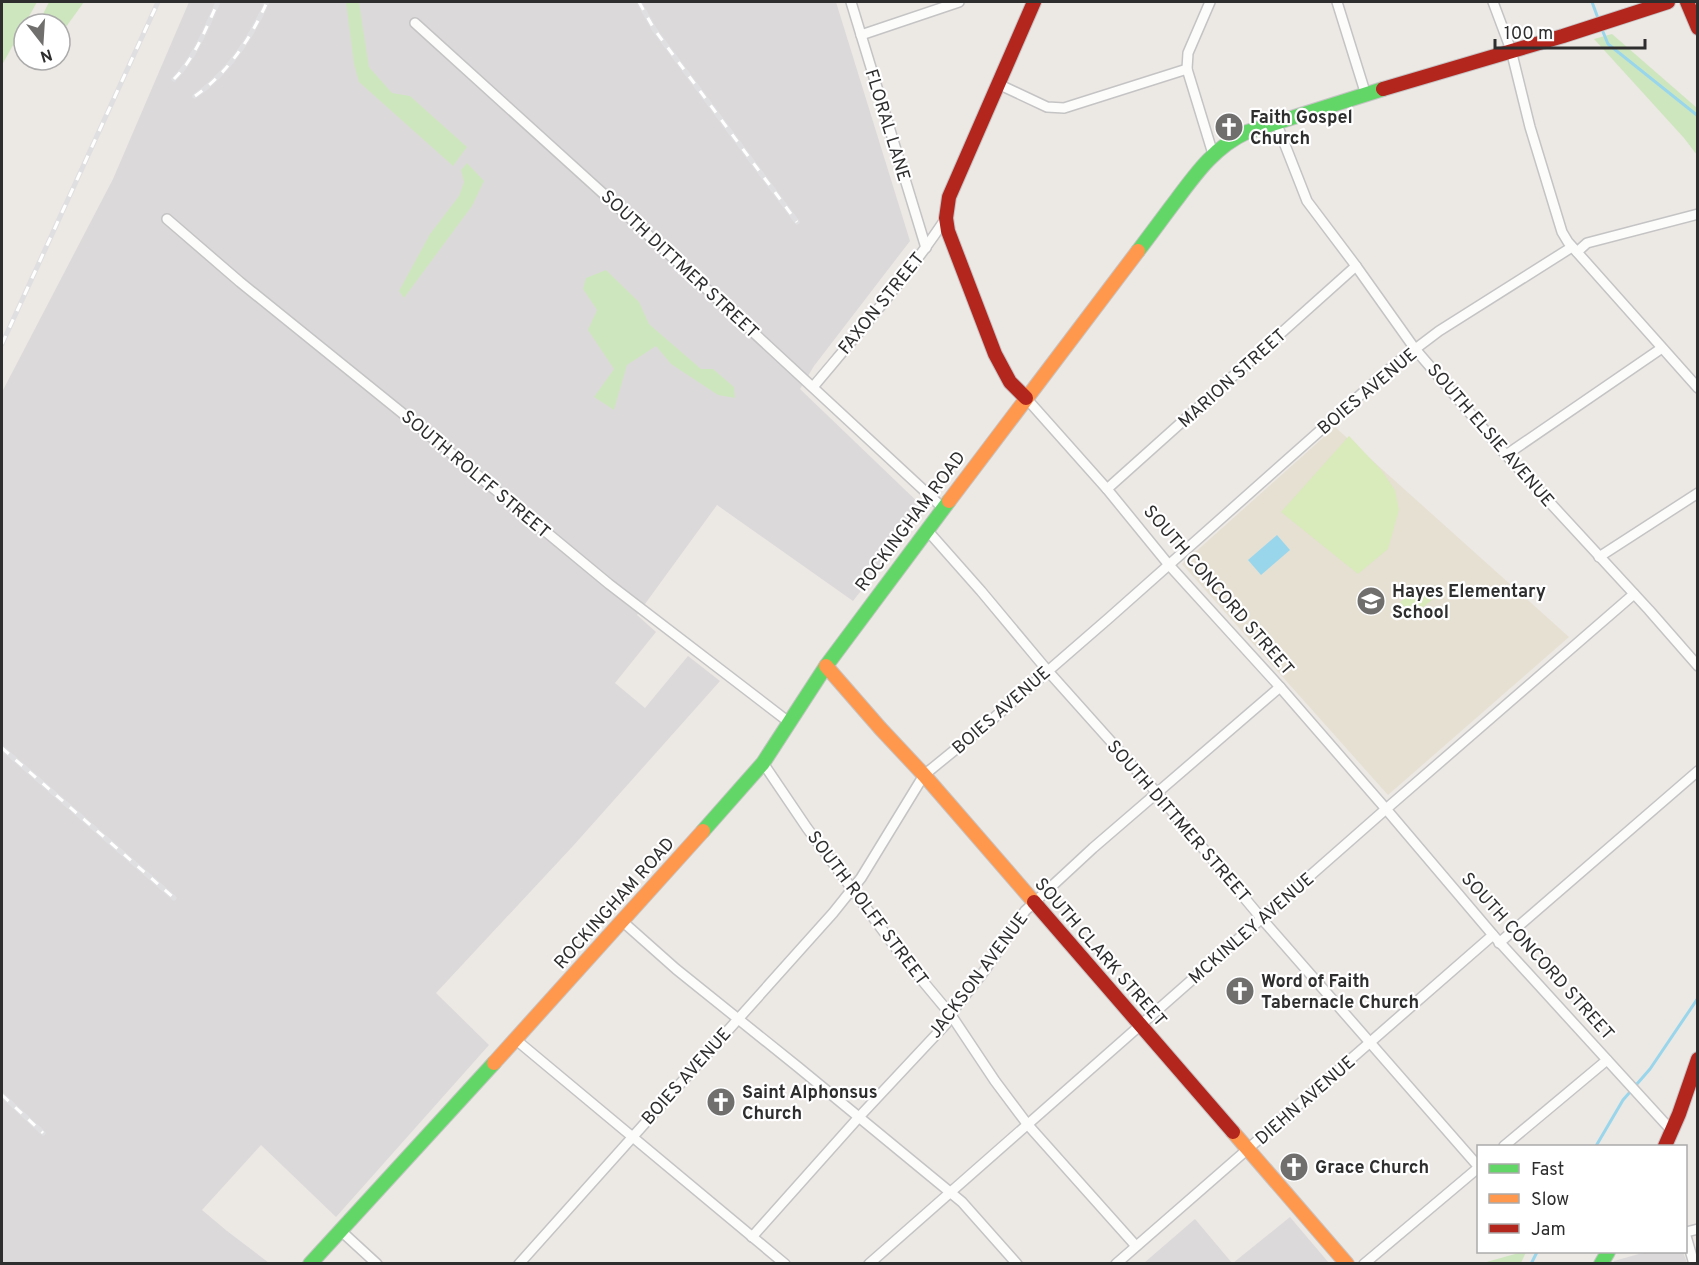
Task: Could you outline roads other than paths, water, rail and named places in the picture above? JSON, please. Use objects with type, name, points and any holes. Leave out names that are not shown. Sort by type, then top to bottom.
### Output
[{"type":"street","name":"FLORAL LANE","points":[[851,2],[926,248]]},
{"type":"street","points":[[861,35],[959,2]]},
{"type":"street","name":"SOUTH CONCORD STREET","points":[[1035,2],[949,197],[946,218],[955,251],[995,354],[1010,382],[1107,489],[1169,565],[1280,687],[1496,939],[1672,1131]]},
{"type":"street","points":[[1210,2],[1188,52],[1186,69],[1213,154]]},
{"type":"street","points":[[1336,2],[1365,95]]},
{"type":"street","points":[[1493,2],[1511,50],[1530,127],[1562,231],[1575,250],[1698,388]]},
{"type":"street","name":"ROCKINGHAM ROAD","points":[[310,1263],[746,784],[763,763],[826,666],[943,508],[1213,154],[1235,137],[1276,122],[1668,2]]},
{"type":"street","points":[[1687,2],[1698,28]]},
{"type":"street","name":"SOUTH DITTMER STREET","points":[[415,23],[943,508]]},
{"type":"street","points":[[998,84],[1047,107],[1064,108],[1186,69]]},
{"type":"street","name":"SOUTH ELSIE AVENUE","points":[[1276,122],[1307,201],[1415,349],[1506,455],[1698,666]]},
{"type":"street","name":"BOIES AVENUE","points":[[519,1263],[833,913],[861,878],[924,775],[988,723],[1394,365],[1439,331],[1587,243],[1698,214]]},
{"type":"street","name":"FAXON STREET","points":[[813,387],[926,248],[946,218]]},
{"type":"street","name":"SOUTH ROLFF STREET","points":[[168,219],[240,282],[609,584],[790,723]]},
{"type":"street","name":"MARION STREET","points":[[1107,489],[1356,266]]},
{"type":"street","points":[[1506,455],[1662,348]]},
{"type":"street","points":[[1599,557],[1698,493]]},
{"type":"street","name":"SOUTH DITTMER STREET","points":[[927,530],[1477,1165]]},
{"type":"street","name":"MCKINLEY AVENUE","points":[[869,1263],[1634,594]]},
{"type":"street","name":"SOUTH CLARK STREET","points":[[826,666],[924,775],[1347,1263]]},
{"type":"street","name":"JACKSON AVENUE","points":[[752,1237],[946,1024],[1025,911],[1093,848],[1280,687]]},
{"type":"street","name":"SOUTH ROLFF STREET","points":[[763,763],[807,828],[901,955],[951,1015],[995,1081],[1028,1125],[1136,1246]]},
{"type":"street","name":"DIEHN AVENUE","points":[[1116,1263],[1370,1042],[1698,771]]},
{"type":"street","points":[[622,921],[676,969],[951,1192],[1017,1263]]},
{"type":"street","points":[[515,1039],[785,1263]]},
{"type":"street","points":[[1665,1145],[1698,1059]]},
{"type":"street","points":[[1505,1145],[1607,1060]]},
{"type":"street","points":[[1364,1263],[1477,1169]]},
{"type":"street","points":[[340,1230],[377,1263]]},
{"type":"street","points":[[1687,1238],[1694,1263]]},
{"type":"water","points":[[1277,535],[1290,550],[1261,575],[1248,560]]},
{"type":"waterway","points":[[1592,2],[1599,21]]},
{"type":"waterway","points":[[1601,27],[1608,44],[1698,116]]},
{"type":"waterway","points":[[1597,1145],[1623,1100],[1650,1069],[1698,998]]},
{"type":"waterway","points":[[1531,1264],[1536,1253]]},
{"type":"railway","points":[[2,344],[158,2]]},
{"type":"railway","points":[[174,79],[194,52],[218,2]]},
{"type":"railway","points":[[195,96],[228,66],[254,29],[267,2]]},
{"type":"railway","points":[[639,2],[654,29],[797,222]]},
{"type":"railway","points":[[2,748],[174,898]]},
{"type":"railway","points":[[2,1095],[43,1133]]},
{"type":"place","name":"Faith Gospel Church","points":[[1229,127]]},
{"type":"place","name":"Hayes Elementary School","points":[[1371,601]]},
{"type":"place","name":"Word of Faith Tabernacle Church","points":[[1240,991]]},
{"type":"place","name":"Saint Alphonsus Church","points":[[721,1102]]},
{"type":"place","name":"Grace Church","points":[[1294,1167]]}]
